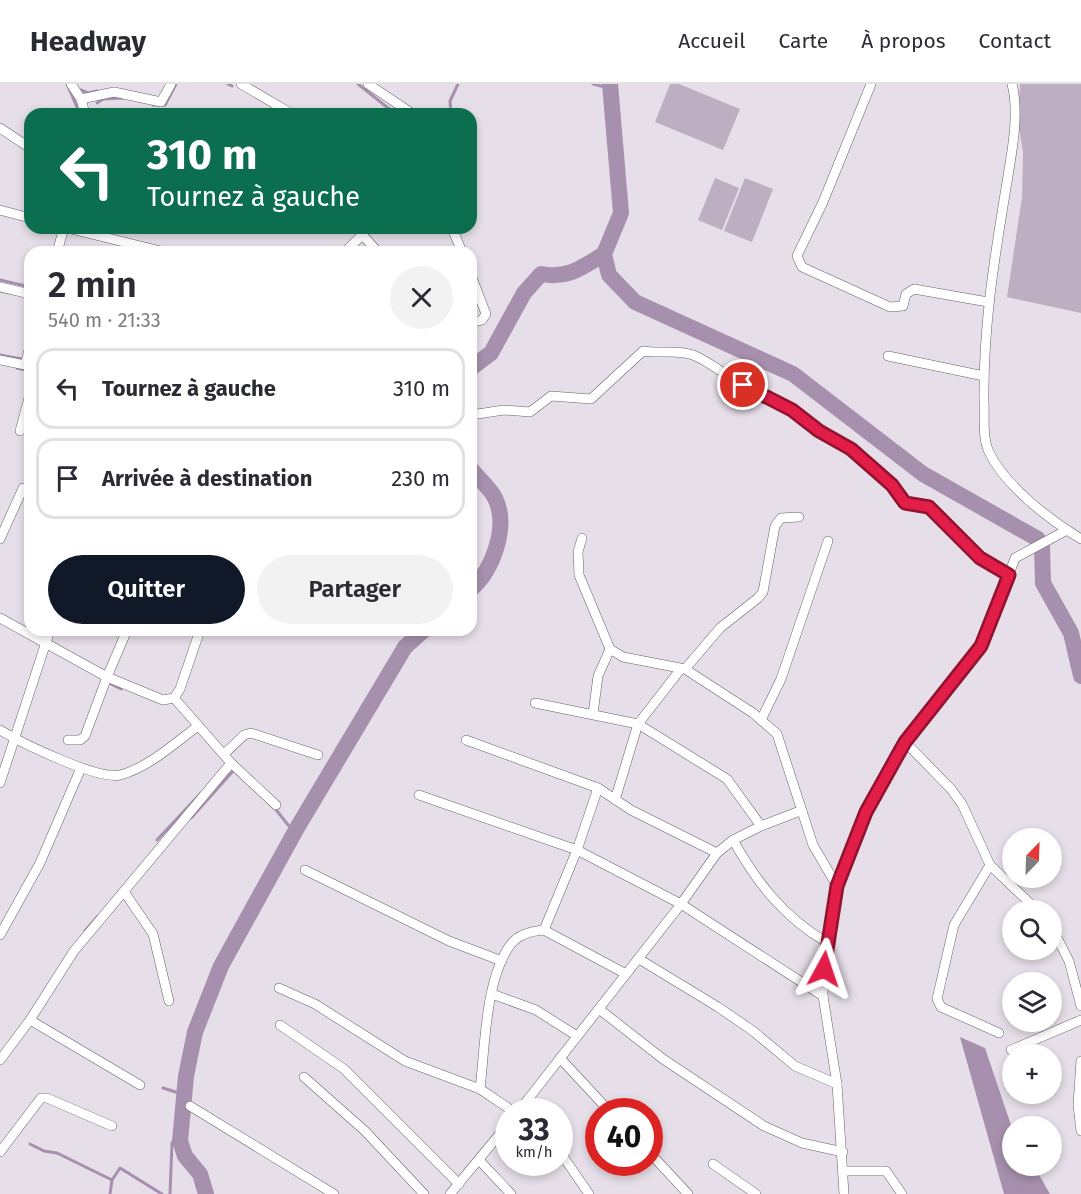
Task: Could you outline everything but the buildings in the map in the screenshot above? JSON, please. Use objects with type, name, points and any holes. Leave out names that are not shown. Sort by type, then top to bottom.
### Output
[{"type":"street","points":[[71,84],[81,99],[83,108]]},
{"type":"street","points":[[81,99],[114,92],[161,102],[171,84]]},
{"type":"street","points":[[241,84],[282,108]]},
{"type":"street","points":[[368,84],[404,108]]},
{"type":"street","points":[[871,84],[823,202],[797,256],[802,267],[890,307],[903,306],[906,294],[914,289],[988,302]]},
{"type":"street","points":[[1012,84],[1014,93],[1012,144],[988,302],[984,376],[985,438],[988,450],[1028,499],[1067,530],[1081,538]]},
{"type":"street","points":[[0,128],[24,144]]},
{"type":"street","points":[[0,210],[24,216]]},
{"type":"street","points":[[90,234],[140,246]]},
{"type":"street","points":[[362,234],[373,246]]},
{"type":"street","points":[[0,287],[24,293]]},
{"type":"street","points":[[477,291],[486,314],[482,320],[477,321]]},
{"type":"street","points":[[477,414],[504,410],[530,412],[551,396],[591,399],[644,351],[693,355],[792,410],[819,431],[851,449],[892,485],[905,503],[929,507],[980,558],[1009,575]]},
{"type":"street","points":[[888,356],[984,376]]},
{"type":"street","points":[[0,360],[24,364]]},
{"type":"street","points":[[20,431],[24,416]]},
{"type":"street","points":[[0,539],[22,488]]},
{"type":"street","points":[[615,800],[638,724],[682,669],[720,628],[759,598],[763,592],[775,526],[781,518],[799,517]]},
{"type":"street","points":[[844,1194],[837,1084],[823,996],[826,942],[837,886],[866,812],[905,742],[985,639],[1015,558],[1067,530]]},
{"type":"street","points":[[582,538],[577,563],[579,575],[610,649],[623,657],[682,669],[761,720],[777,734],[800,811],[818,856],[837,886]]},
{"type":"street","points":[[761,720],[781,679],[828,541]]},
{"type":"street","points":[[0,618],[24,632]]},
{"type":"street","points":[[31,636],[107,677],[163,700],[174,698],[180,689],[198,636]]},
{"type":"street","points":[[0,783],[48,636]]},
{"type":"street","points":[[68,740],[80,740],[85,736],[124,636]]},
{"type":"street","points":[[593,714],[598,676],[610,649]]},
{"type":"street","points":[[174,698],[231,763],[276,805]]},
{"type":"street","points":[[535,703],[638,724],[727,779],[761,826]]},
{"type":"street","points":[[0,730],[14,739],[81,768],[110,776],[129,772],[198,726]]},
{"type":"street","points":[[224,754],[244,735],[251,733],[318,755]]},
{"type":"street","points":[[466,740],[598,788],[615,800],[717,853]]},
{"type":"street","points":[[905,742],[951,789],[962,804],[990,866],[1026,900]]},
{"type":"street","points":[[0,1060],[30,1020],[74,951],[125,893],[231,763]]},
{"type":"street","points":[[0,935],[40,863],[81,768]]},
{"type":"street","points":[[544,930],[577,850],[598,788]]},
{"type":"street","points":[[419,795],[577,850],[681,904],[823,996]]},
{"type":"street","points":[[527,1098],[639,959],[717,853],[733,840],[800,811]]},
{"type":"street","points":[[733,840],[756,879],[780,907],[803,928],[826,942]]},
{"type":"street","points":[[990,866],[954,925],[936,999],[941,1007],[999,1033]]},
{"type":"street","points":[[305,870],[449,941],[502,961]]},
{"type":"street","points":[[125,893],[153,934],[169,1001]]},
{"type":"street","points":[[480,1089],[494,981],[510,945],[519,936],[544,930],[626,974]]},
{"type":"street","points":[[1062,947],[1069,961],[1081,1006]]},
{"type":"street","points":[[639,959],[727,1013],[795,1066],[837,1084]]},
{"type":"street","points":[[279,988],[315,1004],[405,1061],[480,1089],[495,1099]]},
{"type":"street","points":[[492,994],[536,1010],[577,1036]]},
{"type":"street","points":[[599,1009],[663,1059],[764,1126],[802,1143],[843,1152]]},
{"type":"street","points":[[30,1020],[140,1085]]},
{"type":"street","points":[[1025,1044],[1081,1020]]},
{"type":"street","points":[[280,1025],[344,1069],[459,1184]]},
{"type":"street","points":[[560,1058],[597,1098]]},
{"type":"street","points":[[1081,1061],[1078,1105],[1081,1131]]},
{"type":"street","points":[[304,1077],[365,1131],[424,1194]]},
{"type":"street","points":[[0,1152],[41,1098],[47,1098],[112,1126]]},
{"type":"street","points":[[190,1106],[334,1194]]},
{"type":"street","points":[[450,1194],[495,1141]]},
{"type":"street","points":[[480,1161],[511,1194]]},
{"type":"street","points":[[712,1164],[756,1194]]},
{"type":"street","points":[[663,1167],[688,1194]]},
{"type":"street","points":[[573,1171],[589,1194]]},
{"type":"street","points":[[844,1171],[886,1171],[902,1194]]},
{"type":"shaded area","points":[[670,84],[679,84],[740,109],[723,150],[655,122]]},
{"type":"shaded area","points":[[1020,84],[1081,84],[1081,313],[1007,297],[1022,197],[1023,152],[1018,122]]},
{"type":"shaded area","points":[[715,178],[739,188],[722,230],[698,220]]},
{"type":"shaded area","points":[[745,178],[773,189],[752,242],[724,231]]},
{"type":"shaded area","points":[[960,1037],[985,1048],[1002,1104],[1008,1116],[1002,1116],[1002,1176],[1040,1176],[1050,1194],[1004,1194]]},
{"type":"waterway","points":[[67,84],[77,108]]},
{"type":"waterway","points":[[153,105],[165,105],[176,84]]},
{"type":"waterway","points":[[228,84],[232,86]]},
{"type":"waterway","points":[[358,84],[388,108]]},
{"type":"waterway","points":[[451,108],[450,101],[458,84]]},
{"type":"waterway","points":[[593,84],[612,89]]},
{"type":"waterway","points":[[610,84],[621,213],[604,254],[609,275],[635,302],[793,374],[923,474],[1038,539],[1042,547],[1043,583],[1071,633],[1081,676]]},
{"type":"waterway","points":[[81,90],[88,93],[97,91]]},
{"type":"waterway","points":[[97,103],[103,99],[123,98]]},
{"type":"waterway","points":[[477,364],[491,353],[524,293],[541,274],[567,274],[604,254]]},
{"type":"waterway","points":[[0,280],[24,286]]},
{"type":"waterway","points":[[0,355],[22,359]]},
{"type":"waterway","points":[[17,368],[24,370]]},
{"type":"waterway","points":[[477,476],[495,498],[500,521],[492,559],[477,583]]},
{"type":"waterway","points":[[206,1194],[200,1174],[185,1156],[180,1141],[186,1076],[195,1032],[221,966],[297,828],[405,647],[417,636]]},
{"type":"waterway","points":[[111,684],[121,689]]},
{"type":"waterway","points":[[191,818],[234,770]]},
{"type":"waterway","points":[[157,840],[201,793]]},
{"type":"waterway","points":[[273,806],[289,826],[297,828]]},
{"type":"waterway","points":[[85,931],[98,916]]},
{"type":"waterway","points":[[163,1088],[185,1095]]},
{"type":"waterway","points":[[170,1194],[172,1143],[180,1134]]},
{"type":"waterway","points":[[30,1144],[44,1151],[57,1153],[112,1180]]},
{"type":"waterway","points":[[110,1194],[112,1180],[120,1168],[162,1194]]},
{"type":"route","points":[[743,385],[792,410],[819,431],[851,449],[874,472],[892,485],[905,503],[929,507],[980,558],[1009,575],[981,646],[905,742],[866,812],[837,886],[826,942],[824,969]]}]
